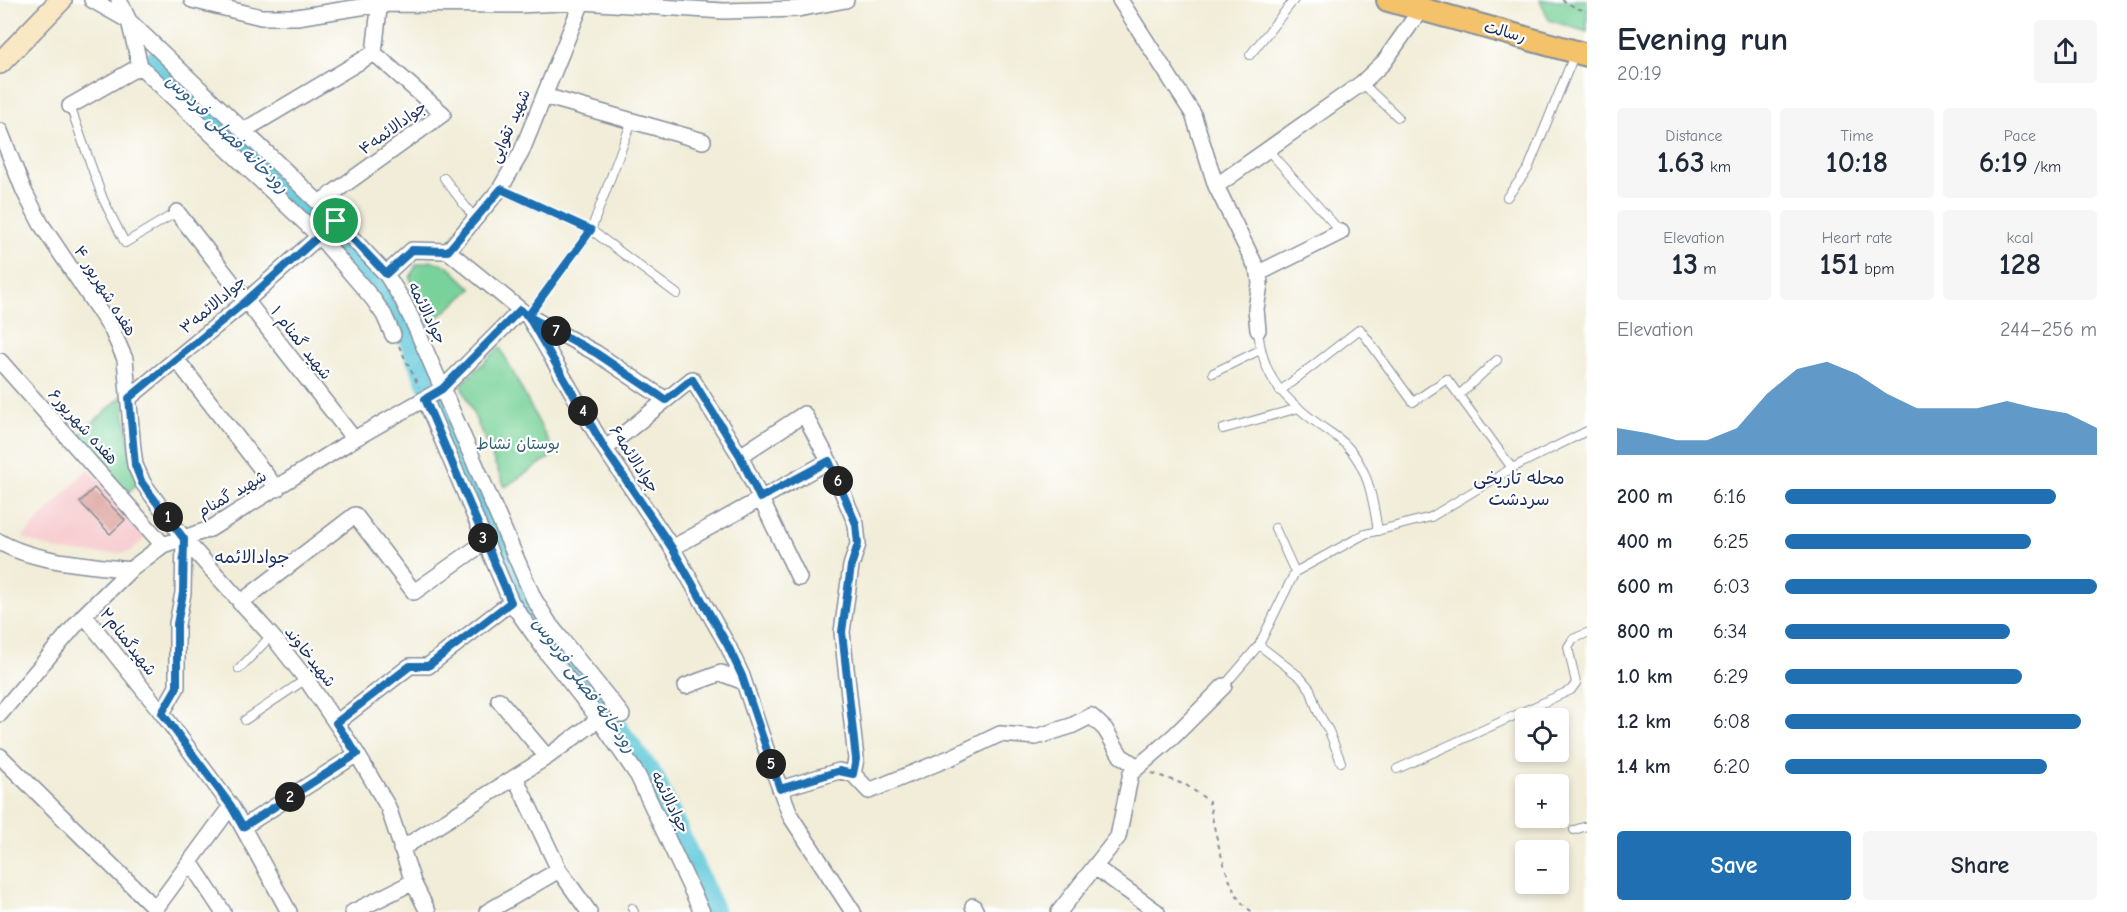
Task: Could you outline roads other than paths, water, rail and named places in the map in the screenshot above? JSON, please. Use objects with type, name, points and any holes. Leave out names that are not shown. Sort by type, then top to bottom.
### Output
[{"type":"main road","points":[[0,63],[61,0]]},
{"type":"main road","name":"رسالت","points":[[1388,0],[1581,53]]},
{"type":"street","name":"جوادالائمه","points":[[92,0],[129,21],[319,203],[386,274],[403,301],[534,599],[556,633],[622,716]]},
{"type":"street","name":"جوادالائمه","points":[[119,0],[129,21],[140,66]]},
{"type":"street","points":[[192,0],[261,16],[297,17],[380,2],[582,2],[798,9],[846,0]]},
{"type":"street","points":[[1120,0],[1194,114],[1216,186],[1259,273],[1260,284],[1256,309],[1258,330]]},
{"type":"street","points":[[243,130],[374,53],[380,2]]},
{"type":"street","name":"شهید تقوایی","points":[[448,251],[501,189],[521,153],[582,2]]},
{"type":"street","points":[[1216,186],[1362,83],[1384,63],[1421,9]]},
{"type":"street","name":"جوادالائمه۴","points":[[319,203],[443,114],[374,53]]},
{"type":"street","points":[[70,105],[140,66],[318,236],[373,299],[384,315],[393,335]]},
{"type":"street","points":[[544,96],[703,141]]},
{"type":"street","name":"هفده شهریور ۴","points":[[0,131],[24,191],[41,224],[111,330],[125,360],[135,465],[142,483],[184,539]]},
{"type":"street","name":"شهید گمنام ۱","points":[[177,212],[354,439]]},
{"type":"street","name":"جوادالائمه۳","points":[[129,398],[245,302],[336,221]]},
{"type":"street","points":[[1259,273],[1341,232]]},
{"type":"street","points":[[386,274],[412,250],[448,251]]},
{"type":"street","name":"جوادالائمه۶","points":[[448,251],[524,313],[605,449],[672,548],[728,646],[744,682],[791,817],[853,912]]},
{"type":"street","points":[[524,313],[596,353],[666,400]]},
{"type":"street","name":"شهید گمنام","points":[[0,714],[84,615],[125,574],[163,545],[210,529],[354,439],[442,389],[524,313]]},
{"type":"street","points":[[176,359],[277,489]]},
{"type":"street","name":"هفده شهریور۶","points":[[0,361],[163,545]]},
{"type":"street","points":[[605,449],[692,379],[740,456],[799,578]]},
{"type":"street","name":"جوادالائمه","points":[[425,399],[511,602],[547,653],[599,719],[638,776],[702,912]]},
{"type":"street","points":[[740,456],[804,414],[829,461],[856,524],[858,544],[851,566],[842,632],[856,759],[853,774]]},
{"type":"street","points":[[672,548],[829,461]]},
{"type":"street","points":[[240,603],[355,515],[414,592],[485,542]]},
{"type":"street","points":[[162,713],[177,687],[177,624],[183,593],[184,539]]},
{"type":"street","name":"شهیدخاوند","points":[[184,539],[271,636],[306,679],[357,754],[388,807],[413,882],[428,912]]},
{"type":"street","points":[[0,542],[14,549],[49,558],[125,574]]},
{"type":"street","points":[[0,550],[45,566],[125,574]]},
{"type":"street","points":[[336,723],[410,666],[428,666],[511,602]]},
{"type":"street","name":"شهیدگمنام۲","points":[[84,615],[162,713],[231,806],[289,912]]},
{"type":"street","points":[[686,686],[721,673],[744,682]]},
{"type":"street","points":[[1059,912],[1118,837],[1131,773],[1174,736],[1224,686]]},
{"type":"street","points":[[499,700],[547,757]]},
{"type":"street","points":[[780,789],[839,771],[853,774],[869,791],[952,757],[999,734],[1036,737],[1071,726],[1090,716],[1105,729],[1121,756],[1138,767]]},
{"type":"street","points":[[401,849],[547,757],[599,719]]},
{"type":"street","points":[[243,827],[357,754]]},
{"type":"street","points":[[0,756],[154,910],[231,806]]},
{"type":"street","points":[[515,777],[559,870],[589,912]]},
{"type":"street","points":[[190,862],[223,912]]},
{"type":"street","points":[[1095,867],[1157,912]]},
{"type":"street","points":[[487,912],[559,870]]},
{"type":"street","points":[[353,912],[413,882]]},
{"type":"lane","points":[[1250,55],[1294,0]]},
{"type":"lane","points":[[1507,197],[1528,169],[1581,53]]},
{"type":"lane","points":[[1362,83],[1398,117]]},
{"type":"lane","points":[[70,105],[103,199],[125,243],[177,212]]},
{"type":"lane","points":[[524,313],[591,230],[632,122]]},
{"type":"lane","points":[[1268,149],[1341,232]]},
{"type":"lane","points":[[444,178],[475,219]]},
{"type":"lane","points":[[501,189],[591,230],[677,294]]},
{"type":"lane","points":[[1280,391],[1360,329],[1413,402],[1447,379],[1512,468]]},
{"type":"lane","points":[[1258,330],[1260,350],[1268,372],[1280,391],[1347,446],[1362,467],[1372,492],[1378,531]]},
{"type":"lane","points":[[1213,373],[1260,350]]},
{"type":"lane","points":[[1459,395],[1497,360]]},
{"type":"lane","points":[[1223,429],[1299,408]]},
{"type":"lane","points":[[1224,686],[1259,645],[1295,572],[1365,534],[1431,517],[1512,468],[1587,431]]},
{"type":"lane","points":[[1275,528],[1295,572]]},
{"type":"lane","points":[[1397,769],[1571,690],[1576,683],[1568,647],[1573,639],[1587,633]]},
{"type":"lane","points":[[239,669],[271,636]]},
{"type":"lane","points":[[1259,645],[1300,677],[1310,689],[1341,762]]},
{"type":"lane","points":[[245,720],[306,679]]},
{"type":"lane","points":[[1574,830],[1587,826]]},
{"type":"waterway","name":"رودخانه فصلی فردوس","points":[[154,63],[331,235],[385,291],[396,306],[496,542],[530,612],[653,779],[713,912]]},
{"type":"district","name":"محله تاریخی سردشت","points":[[1519,488]]},
{"type":"district","name":"جوادالائمه","points":[[252,557]]},
{"type":"park label","name":"بوستان نشاط","points":[[518,444]]}]
